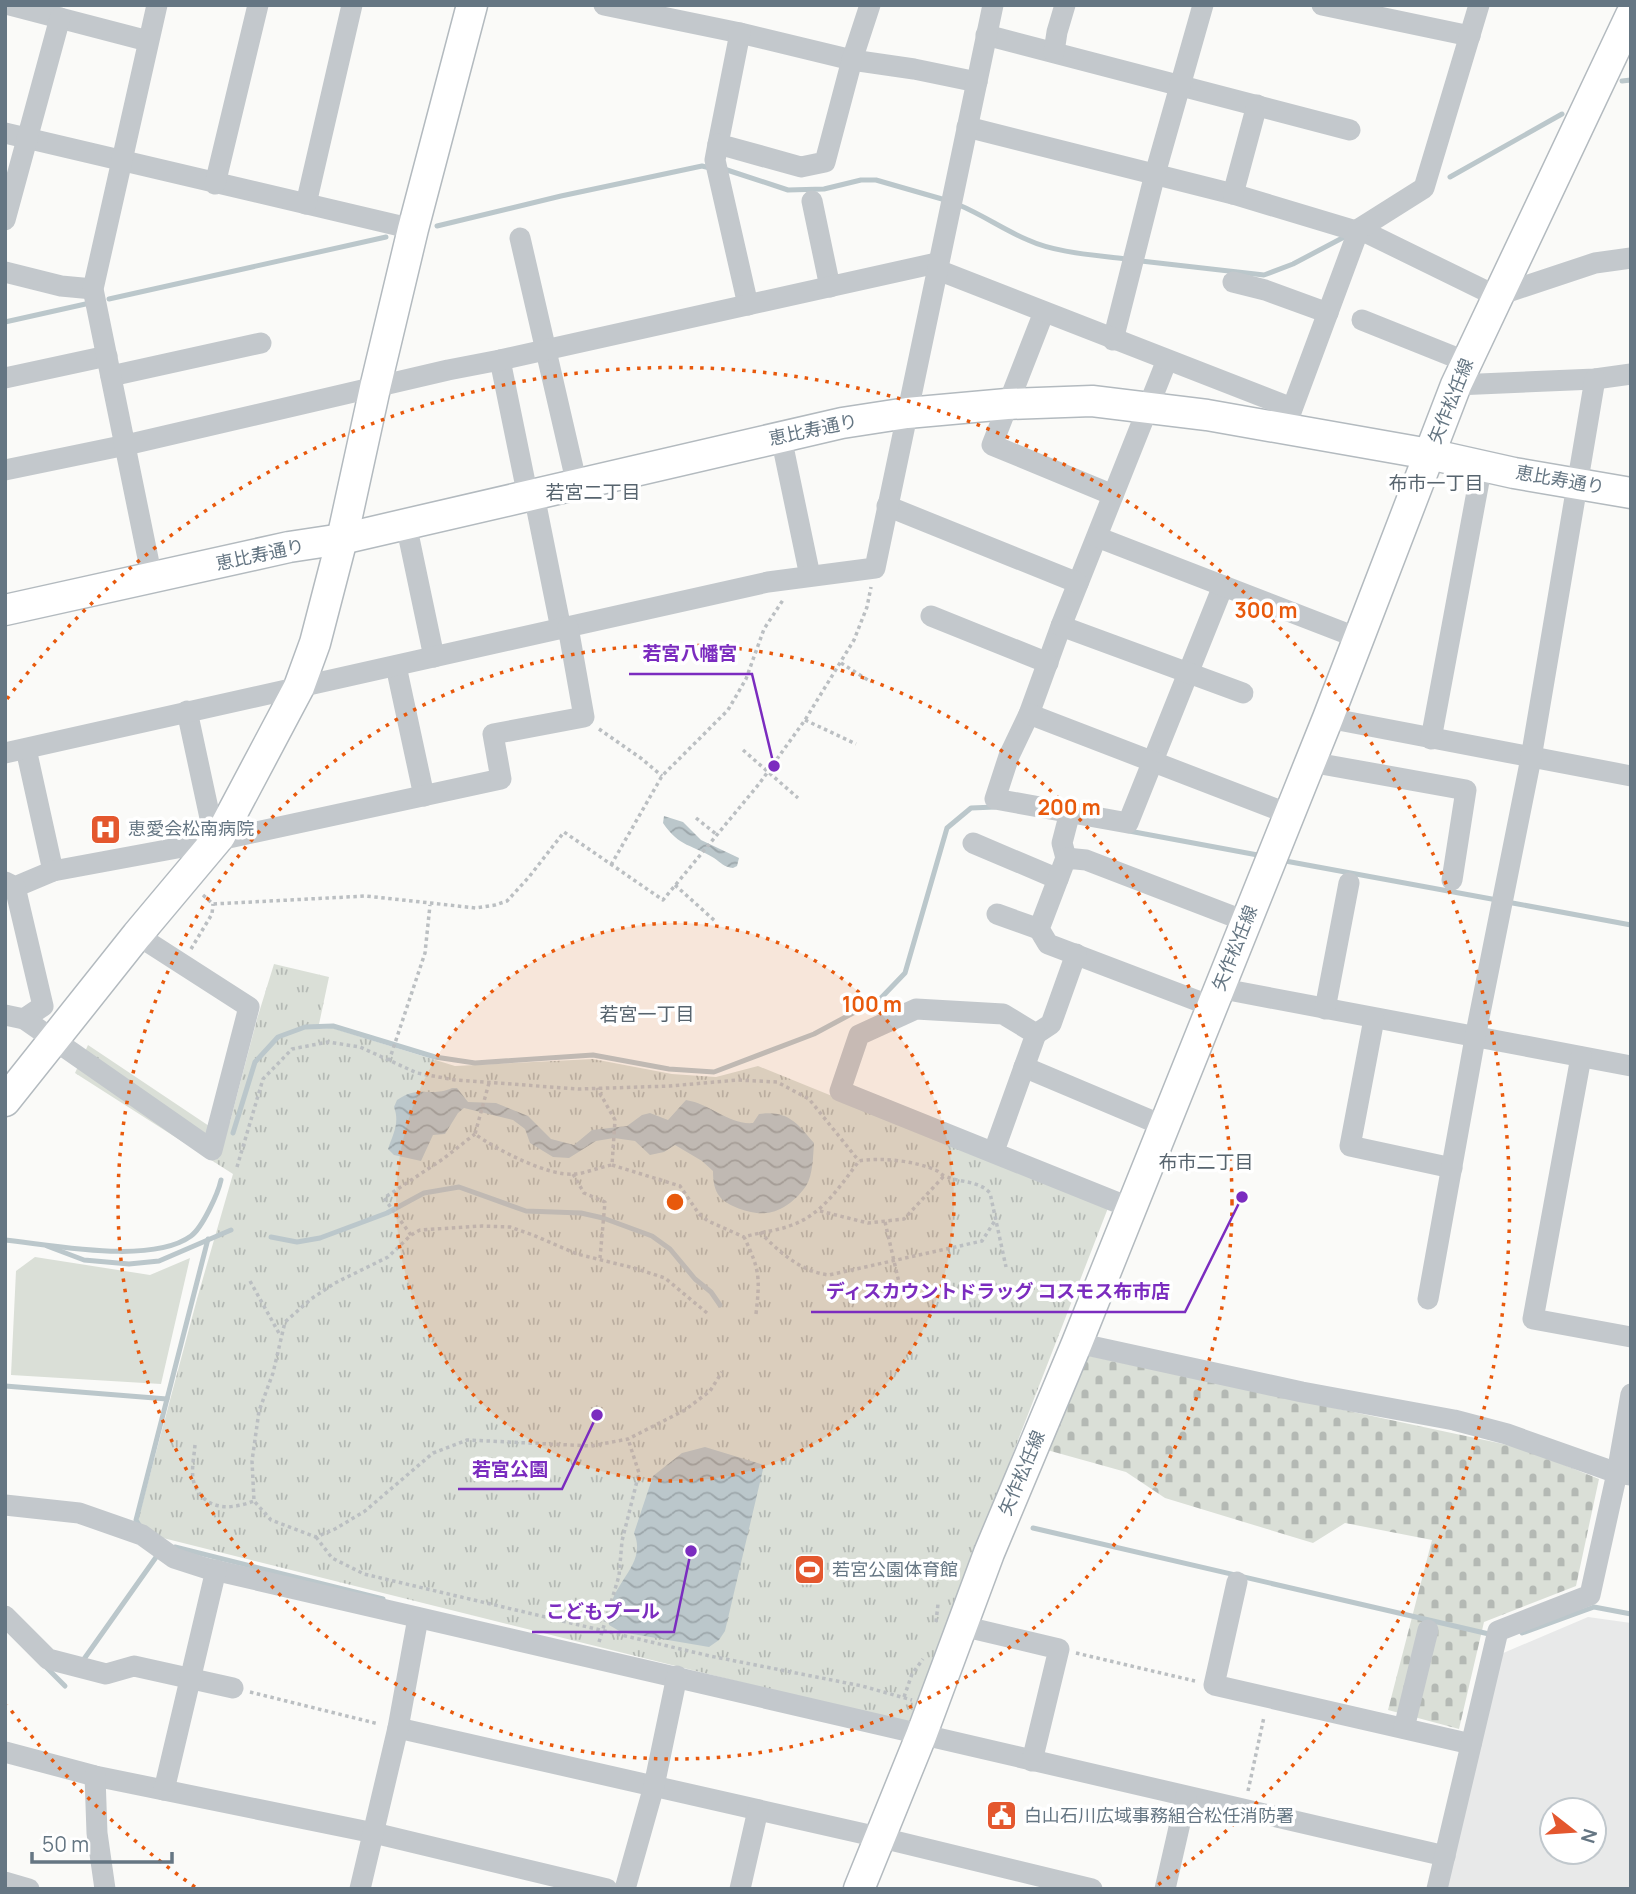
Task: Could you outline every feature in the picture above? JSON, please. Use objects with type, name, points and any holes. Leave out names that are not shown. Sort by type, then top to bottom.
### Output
[{"type":"street","points":[[10,5],[148,41]]},
{"type":"street","points":[[152,578],[93,289],[157,5]]},
{"type":"street","points":[[215,184],[258,5]]},
{"type":"street","points":[[306,204],[352,5]]},
{"type":"street","points":[[5,1101],[215,841],[299,687],[315,643],[342,539],[374,388],[472,5]]},
{"type":"street","points":[[604,5],[740,33],[852,60],[977,82]]},
{"type":"street","points":[[718,144],[802,167],[825,162],[852,60],[870,5]]},
{"type":"street","points":[[53,871],[15,751],[768,582],[875,568],[993,5]]},
{"type":"street","points":[[1054,52],[1056,32],[1065,5]]},
{"type":"street","points":[[1113,340],[1155,174],[1203,5]]},
{"type":"street","points":[[1322,5],[1470,36]]},
{"type":"street","points":[[967,127],[1233,194],[1356,231],[1424,188],[1479,5]]},
{"type":"street","points":[[5,220],[60,18]]},
{"type":"street","name":"矢作松任線","points":[[859,1889],[920,1736],[918,1702],[949,1627],[989,1553],[1077,1343],[1311,762],[1461,374],[1496,296],[1628,32]]},
{"type":"street","points":[[740,33],[715,160],[748,305]]},
{"type":"street","points":[[986,35],[1350,130]]},
{"type":"street","points":[[1233,194],[1257,105]]},
{"type":"street","points":[[5,133],[413,229]]},
{"type":"street","points":[[812,201],[830,287]]},
{"type":"street","points":[[1359,229],[1496,296],[1595,263],[1631,258]]},
{"type":"street","points":[[5,470],[932,264],[938,270],[1167,360],[1289,418],[1359,229]]},
{"type":"street","points":[[520,238],[576,485]]},
{"type":"street","points":[[5,272],[61,286],[93,289]]},
{"type":"street","points":[[1233,282],[1265,290],[1328,313]]},
{"type":"street","points":[[1044,312],[992,445],[1113,495]]},
{"type":"street","points":[[1362,320],[1461,374],[1595,379],[1631,374]]},
{"type":"street","points":[[5,378],[109,366],[261,343]]},
{"type":"street","points":[[15,1017],[43,1006],[10,884],[53,871],[215,841],[501,779],[493,734],[584,718],[500,360]]},
{"type":"street","points":[[1167,360],[1061,626],[1029,714],[1009,756],[995,799],[1068,817],[1128,823],[1223,586]]},
{"type":"street","points":[[1428,1299],[1475,1038],[1531,758],[1595,379]]},
{"type":"street","name":"恵比寿通り","points":[[5,610],[289,547],[342,539],[842,423],[907,412],[1007,404],[1092,401],[1289,418],[1514,473],[1631,493]]},
{"type":"street","points":[[782,437],[810,576]]},
{"type":"street","points":[[1431,738],[1482,465]]},
{"type":"street","points":[[887,506],[1078,583]]},
{"type":"street","points":[[406,524],[434,657]]},
{"type":"street","points":[[1097,537],[1358,638]]},
{"type":"street","points":[[930,616],[1048,663]]},
{"type":"street","points":[[1061,626],[1243,693]]},
{"type":"street","points":[[396,666],[424,796]]},
{"type":"street","points":[[187,711],[215,841]]},
{"type":"street","points":[[1029,714],[1289,814]]},
{"type":"street","points":[[1328,718],[1631,776]]},
{"type":"street","points":[[1311,762],[1466,790],[1452,880]]},
{"type":"street","points":[[1039,929],[1066,858],[1062,843],[1068,817]]},
{"type":"street","points":[[972,843],[1058,879]]},
{"type":"street","points":[[1066,858],[1086,860],[1245,922]]},
{"type":"street","points":[[1325,1009],[1349,883]]},
{"type":"street","points":[[997,914],[1039,929],[1048,944],[1215,997],[1325,1009],[1631,1066]]},
{"type":"street","points":[[15,1017],[54,1039],[212,1150],[249,1007],[137,935]]},
{"type":"street","points":[[994,1151],[1036,1034],[1051,1024],[1076,954]]},
{"type":"street","points":[[1036,1034],[1003,1014],[916,1009],[859,1035],[840,1091],[1131,1208]]},
{"type":"street","points":[[1374,1019],[1350,1146],[1452,1168]]},
{"type":"street","points":[[1581,1057],[1533,1319],[1631,1337]]},
{"type":"street","points":[[1024,1067],[1164,1126]]},
{"type":"street","points":[[1077,1343],[1302,1392],[1454,1420],[1507,1434],[1624,1474]]},
{"type":"street","points":[[1437,1889],[1498,1631],[1590,1595],[1624,1474],[1631,1394]]},
{"type":"street","points":[[5,1505],[79,1513],[142,1535],[174,1558],[216,1570],[1444,1856]]},
{"type":"street","points":[[164,1790],[216,1570]]},
{"type":"street","points":[[1237,1582],[1214,1685],[1471,1744]]},
{"type":"street","points":[[5,1616],[48,1659],[106,1674],[134,1666],[233,1688]]},
{"type":"street","points":[[360,1889],[398,1728],[418,1618]]},
{"type":"street","points":[[949,1627],[1059,1649],[1032,1761]]},
{"type":"street","points":[[1404,1728],[1428,1630]]},
{"type":"street","points":[[625,1889],[654,1786],[677,1676]]},
{"type":"street","points":[[398,1728],[878,1837],[1092,1889]]},
{"type":"street","points":[[5,1752],[95,1776],[374,1833],[607,1889]]},
{"type":"street","points":[[95,1776],[96,1833],[106,1888]]},
{"type":"street","points":[[1165,1889],[1186,1797]]},
{"type":"street","points":[[740,1889],[758,1810]]},
{"type":"street","points":[[5,1882],[29,1889]]},
{"type":"path","points":[[196,888],[213,904],[366,896],[476,908],[507,901],[564,832],[663,900],[767,772],[805,720],[854,640],[867,607],[875,568]]},
{"type":"path","points":[[611,865],[662,776],[729,710],[746,679],[764,629],[786,595],[810,576]]},
{"type":"path","points":[[841,663],[870,682]]},
{"type":"path","points":[[584,718],[642,758],[662,776]]},
{"type":"path","points":[[805,720],[856,744]]},
{"type":"path","points":[[743,750],[798,798]]},
{"type":"path","points":[[696,818],[716,834]]},
{"type":"path","points":[[675,885],[715,921]]},
{"type":"path","points":[[182,964],[212,914],[213,904]]},
{"type":"path","points":[[389,1059],[425,953],[430,905]]},
{"type":"path","points":[[237,1167],[262,1079],[292,1049],[328,1042],[360,1047],[417,1073],[455,1080],[597,1088],[738,1080],[776,1082],[809,1099],[859,1161]]},
{"type":"path","points":[[411,1235],[384,1198],[475,1134],[489,1082]]},
{"type":"path","points":[[597,1088],[615,1120],[612,1165]]},
{"type":"path","points":[[475,1134],[521,1159],[555,1172],[573,1174],[612,1165],[680,1186],[699,1214],[708,1221],[744,1237],[758,1269],[755,1314]]},
{"type":"path","points":[[744,1237],[760,1231],[792,1226],[819,1211],[859,1161],[869,1159],[909,1162],[936,1170],[944,1176],[984,1186],[990,1194],[1006,1267]]},
{"type":"path","points":[[573,1174],[584,1193],[606,1202],[600,1258]]},
{"type":"path","points":[[819,1211],[845,1219],[885,1223],[904,1219],[944,1176]]},
{"type":"path","points":[[760,1231],[781,1255],[820,1274],[829,1275],[982,1241],[996,1219]]},
{"type":"path","points":[[885,1223],[900,1287]]},
{"type":"path","points":[[707,1313],[665,1278],[600,1258],[577,1254],[533,1234],[510,1227],[420,1230],[388,1257],[335,1283],[311,1299],[285,1322],[273,1373],[258,1411],[252,1461],[254,1501],[271,1520],[316,1537],[332,1558],[364,1574],[710,1656],[862,1686],[918,1702],[912,1674],[923,1658]]},
{"type":"path","points":[[250,1281],[281,1337]]},
{"type":"path","points":[[316,1537],[365,1511],[433,1453],[467,1440],[591,1446],[628,1439],[685,1410],[710,1391],[722,1372]]},
{"type":"path","points":[[596,1658],[619,1576],[622,1541],[639,1473],[628,1439]]},
{"type":"path","points":[[195,1445],[195,1485],[207,1501],[225,1508],[235,1508],[254,1501]]},
{"type":"path","points":[[938,1604],[949,1627]]},
{"type":"path","points":[[1059,1649],[1214,1685]]},
{"type":"path","points":[[233,1688],[398,1728]]},
{"type":"path","points":[[1244,1810],[1268,1698]]},
{"type":"shaded area","points":[[1588,1617],[1631,1623],[1631,1889],[1446,1889],[1501,1654]]},
{"type":"green space","points":[[274,964],[329,977],[318,1029],[332,1028],[455,1066],[593,1059],[672,1074],[716,1077],[758,1066],[1108,1208],[908,1724],[135,1531],[233,1174],[75,1073],[88,1045],[218,1132],[230,1122]]},
{"type":"green space","points":[[35,1257],[150,1275],[190,1258],[161,1384],[11,1375],[16,1271]]},
{"type":"green space","points":[[1085,1355],[1522,1448],[1599,1479],[1576,1586],[1484,1622],[1459,1729],[1388,1710],[1432,1540],[1345,1523],[1313,1543],[1165,1498],[1126,1472],[1047,1450]]},
{"type":"water","points":[[664,816],[683,822],[701,840],[739,858],[737,866],[725,866],[675,837],[663,823]]},
{"type":"water","points":[[457,1088],[468,1102],[496,1103],[528,1116],[551,1139],[574,1145],[592,1130],[627,1126],[642,1115],[650,1113],[668,1120],[686,1100],[744,1123],[753,1123],[759,1114],[777,1114],[797,1124],[814,1143],[810,1176],[803,1191],[784,1207],[766,1213],[748,1211],[724,1201],[715,1188],[713,1171],[675,1145],[664,1152],[650,1155],[635,1141],[614,1138],[596,1141],[569,1158],[553,1157],[530,1143],[525,1129],[513,1120],[464,1108],[445,1134],[433,1135],[421,1161],[394,1155],[388,1149],[396,1123],[394,1107],[397,1100],[412,1093],[437,1092]]},
{"type":"water","points":[[705,1447],[764,1465],[725,1631],[719,1640],[709,1647],[621,1632],[609,1625],[609,1611],[636,1557],[634,1533],[653,1476],[682,1453]]},
{"type":"waterway","points":[[1622,81],[1631,80]]},
{"type":"waterway","points":[[1450,177],[1562,114]]},
{"type":"waterway","points":[[437,226],[702,166],[710,168]]},
{"type":"waterway","points":[[724,169],[788,190],[824,189],[861,180],[876,180],[942,199]]},
{"type":"waterway","points":[[959,205],[1019,236],[1051,248],[1126,259]]},
{"type":"waterway","points":[[1141,261],[1264,275],[1293,264],[1348,235]]},
{"type":"waterway","points":[[109,299],[386,237]]},
{"type":"waterway","points":[[5,322],[90,303]]},
{"type":"waterway","points":[[233,1133],[255,1062],[278,1037],[305,1027],[333,1026],[435,1057],[475,1063],[593,1055],[669,1069],[714,1072],[814,1034],[881,998],[905,973],[947,828],[971,808],[995,807]]},
{"type":"waterway","points":[[1129,831],[1263,856]]},
{"type":"waterway","points":[[1280,860],[1497,900]]},
{"type":"waterway","points":[[1507,902],[1631,925]]},
{"type":"waterway","points":[[5,1240],[101,1251],[152,1250],[173,1245],[191,1236],[200,1226],[221,1180]]},
{"type":"waterway","points":[[271,1237],[297,1242],[320,1238],[387,1213],[424,1193],[459,1187],[526,1211],[581,1213],[652,1236],[670,1249],[720,1305]]},
{"type":"waterway","points":[[47,1246],[84,1260],[129,1264],[159,1261],[231,1230]]},
{"type":"waterway","points":[[141,1528],[136,1520],[208,1239]]},
{"type":"waterway","points":[[5,1386],[167,1399]]},
{"type":"waterway","points":[[1033,1528],[1489,1634]]},
{"type":"waterway","points":[[175,1547],[383,1599]]},
{"type":"waterway","points":[[84,1659],[159,1553]]},
{"type":"waterway","points":[[1522,1633],[1594,1607],[1631,1614]]},
{"type":"waterway","points":[[45,1666],[65,1686]]},
{"type":"place","name":"若宮八幡宮","points":[[774,766]]},
{"type":"place","name":"恵愛会松南病院","points":[[105,829]]},
{"type":"place","name":"ディスカウントドラッグ コスモス布市店","points":[[1242,1197]]},
{"type":"place","name":"若宮公園","points":[[597,1415]]},
{"type":"place","name":"こどもプール","points":[[691,1551]]},
{"type":"place","name":"若宮公園体育館","points":[[809,1570]]},
{"type":"place","name":"白山石川広域事務組合松任消防署","points":[[1001,1816]]},
{"type":"district","name":"布市一丁目","points":[[1436,483]]},
{"type":"district","name":"若宮二丁目","points":[[593,492]]},
{"type":"district","name":"若宮一丁目","points":[[647,1014]]},
{"type":"district","name":"布市二丁目","points":[[1206,1162]]}]
